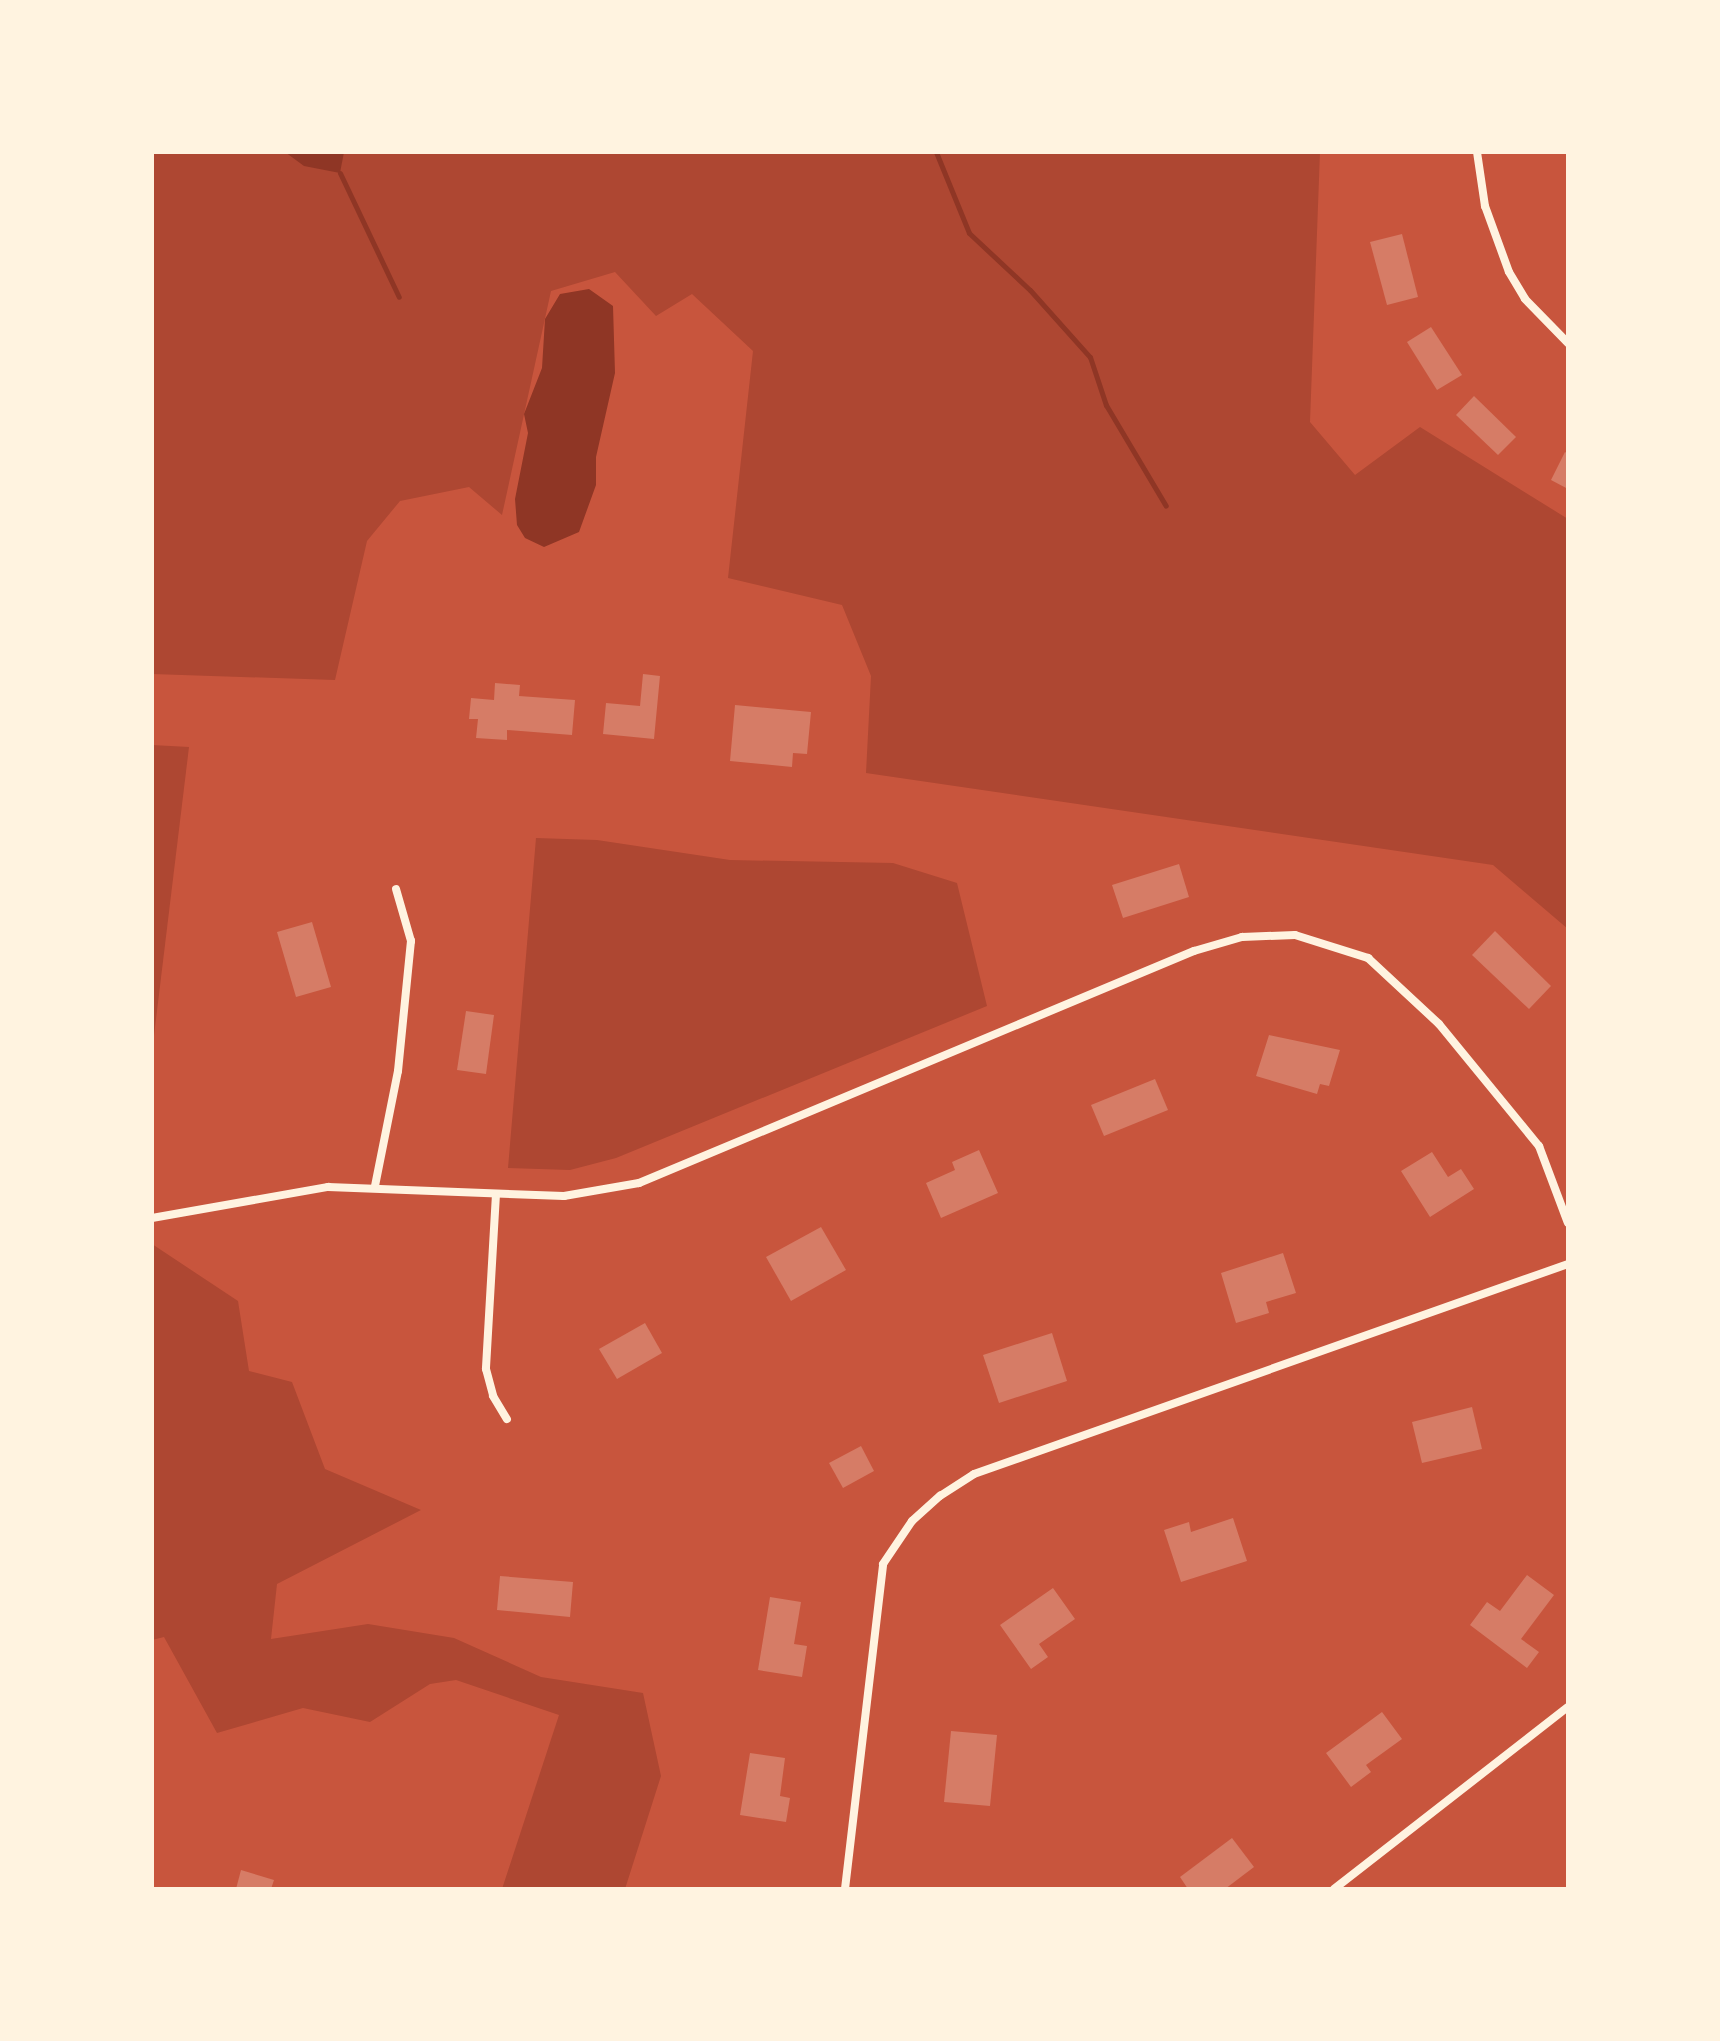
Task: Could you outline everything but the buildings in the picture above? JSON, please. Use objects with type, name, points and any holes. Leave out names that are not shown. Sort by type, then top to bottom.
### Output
[{"type":"street","points":[[1477,152],[1485,206],[1509,272],[1525,299],[1568,343]]},
{"type":"street","points":[[375,1186],[398,1071],[411,941],[396,889]]},
{"type":"street","points":[[152,1218],[328,1187],[375,1186],[564,1196],[639,1183],[1194,951],[1242,937],[1295,935],[1368,958],[1439,1024],[1539,1146],[1568,1223]]},
{"type":"street","points":[[496,1194],[486,1369],[493,1396],[507,1419]]},
{"type":"street","points":[[845,1889],[883,1564],[912,1521],[940,1496],[974,1474],[1568,1264]]},
{"type":"street","points":[[1334,1889],[1568,1707]]},
{"type":"shaded area","points":[[152,152],[1320,152],[1310,422],[1355,475],[1420,427],[1568,519],[1568,929],[1493,865],[866,773],[871,676],[842,605],[728,578],[753,351],[692,294],[656,316],[615,272],[551,291],[502,515],[469,487],[400,501],[367,541],[335,680],[152,674]]},
{"type":"shaded area","points":[[285,152],[344,152],[340,173],[304,166]]},
{"type":"shaded area","points":[[589,289],[613,306],[615,373],[596,457],[596,485],[579,532],[544,547],[525,538],[517,525],[515,499],[528,433],[524,414],[542,368],[545,319],[560,294]]},
{"type":"shaded area","points":[[152,745],[189,747],[152,1052]]},
{"type":"shaded area","points":[[536,838],[597,840],[730,860],[893,863],[957,883],[987,1006],[616,1158],[570,1170],[508,1168]]},
{"type":"shaded area","points":[[152,1244],[238,1301],[249,1371],[292,1382],[325,1469],[421,1510],[277,1584],[271,1639],[368,1624],[454,1638],[541,1677],[643,1693],[661,1776],[625,1889],[502,1889],[559,1715],[456,1680],[430,1684],[370,1722],[303,1708],[217,1733],[164,1637],[152,1640]]},
{"type":"waterway","points":[[936,152],[969,233],[1030,290],[1090,357],[1106,405],[1166,506]]},
{"type":"waterway","points":[[340,173],[399,297]]}]
